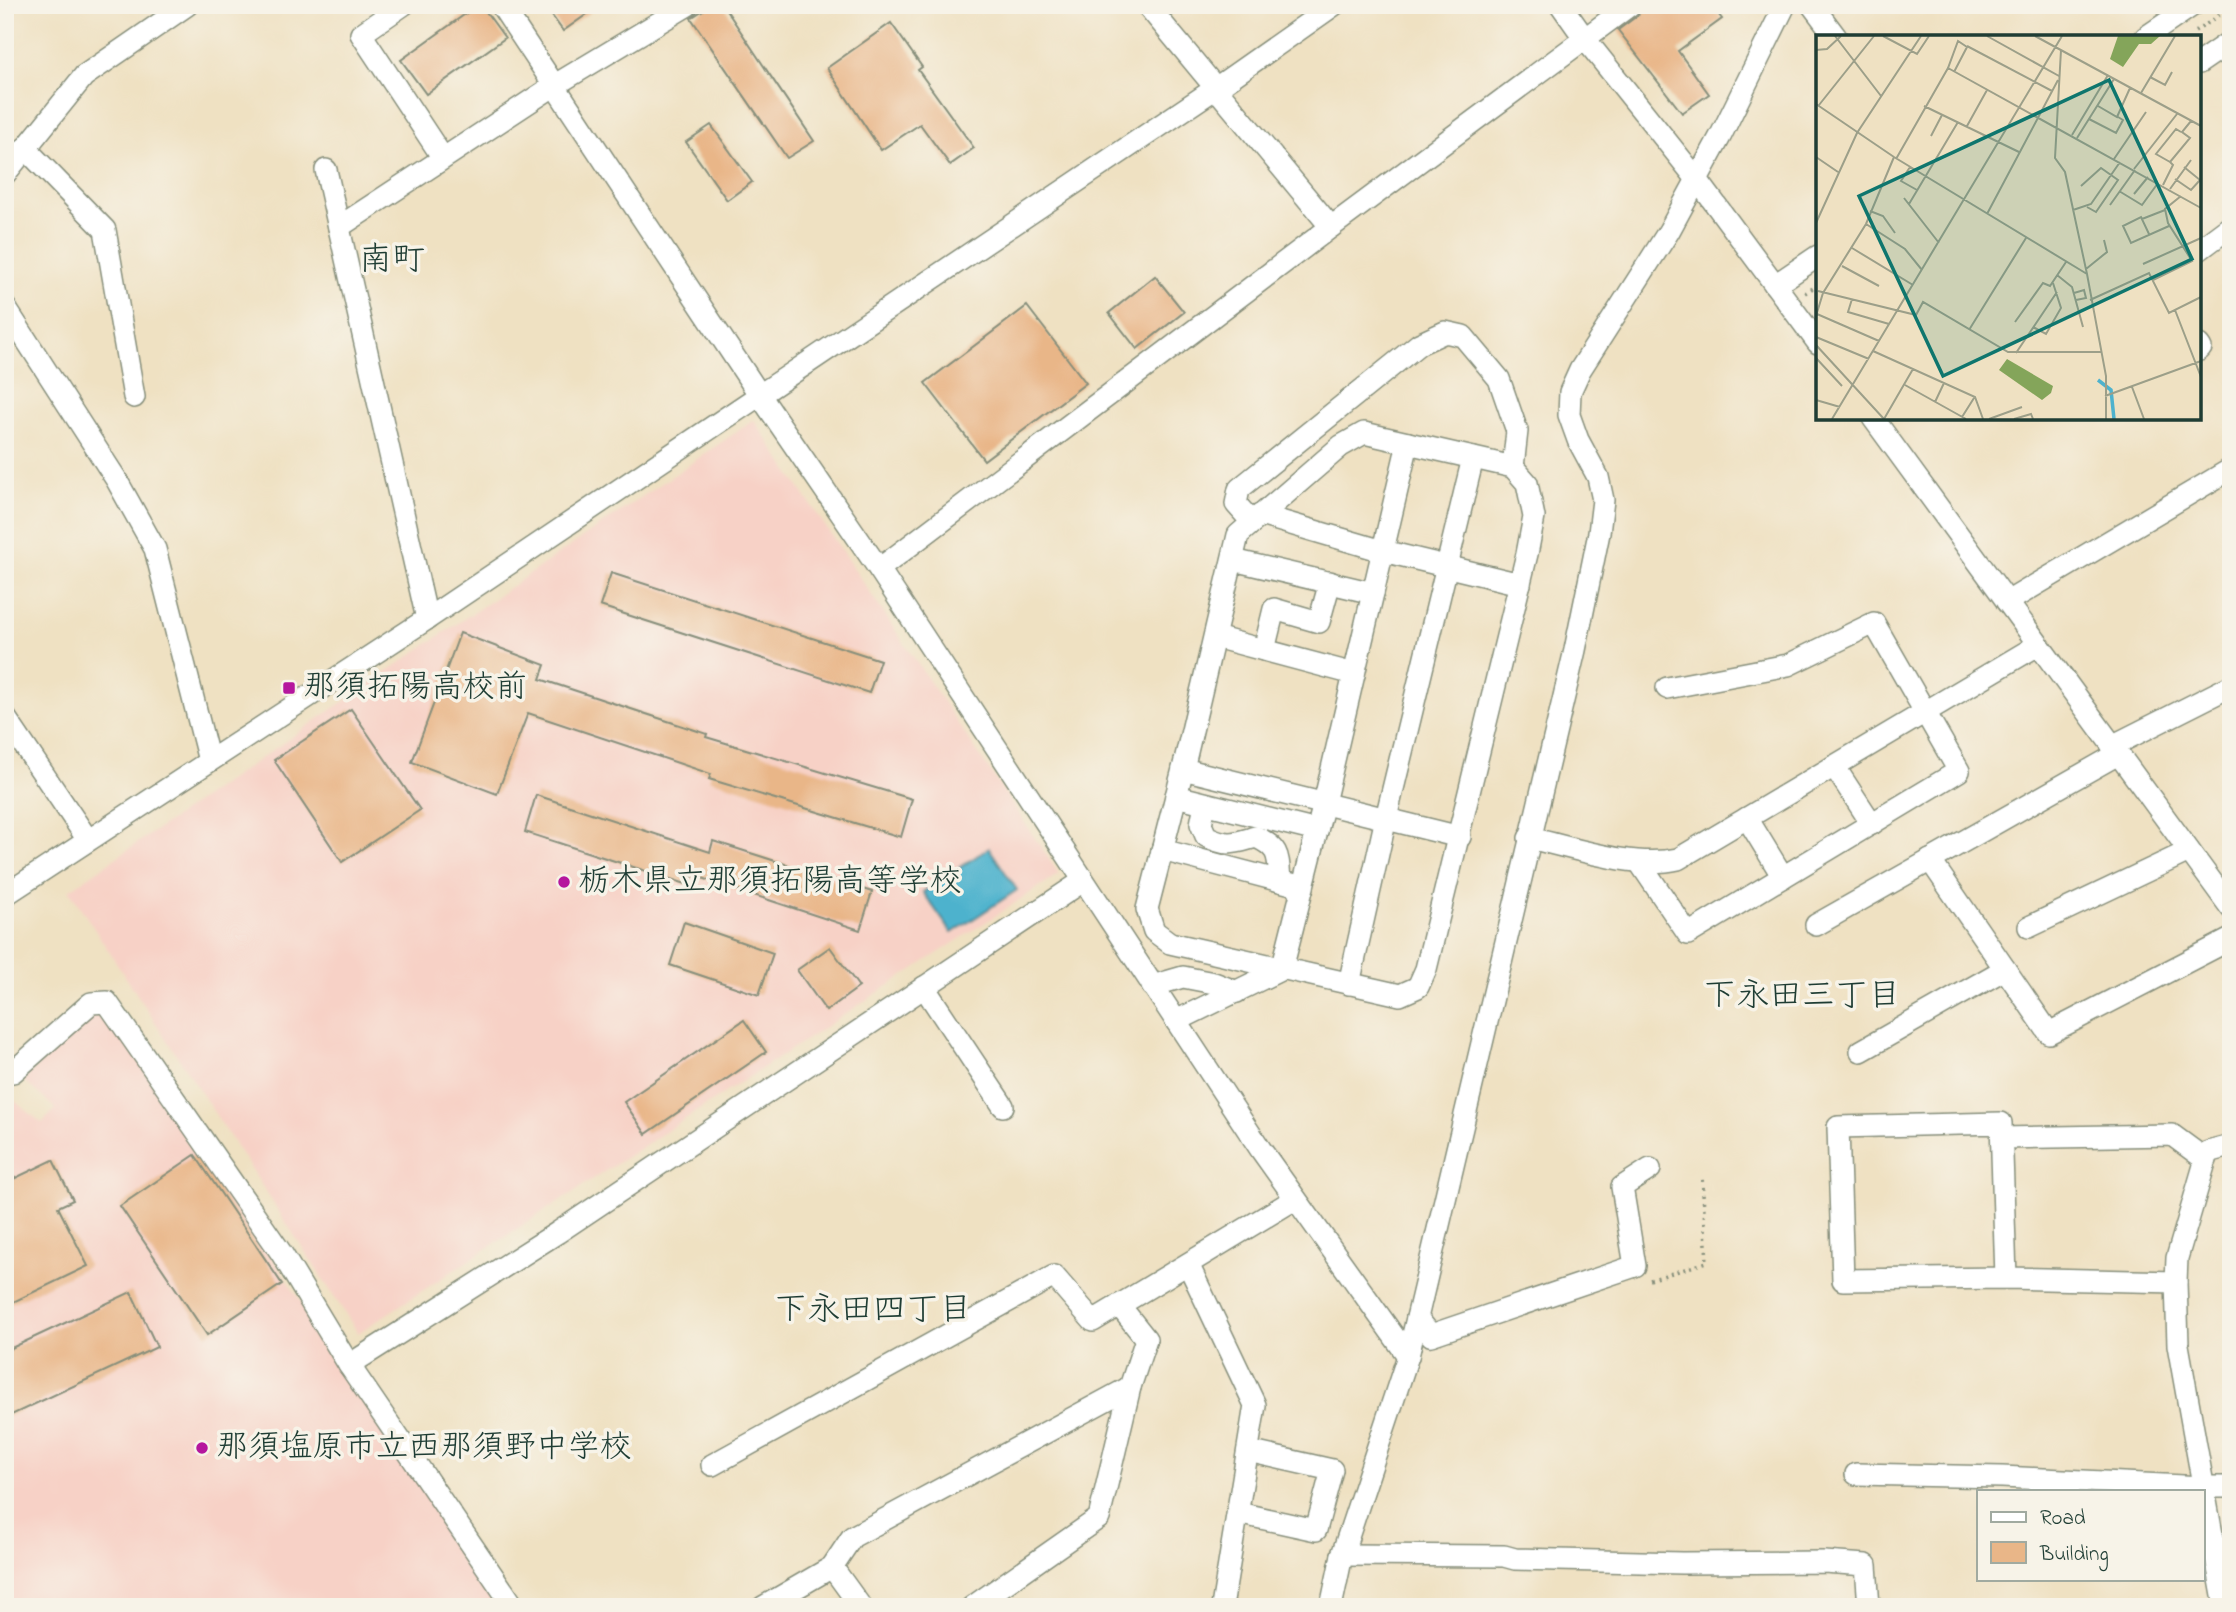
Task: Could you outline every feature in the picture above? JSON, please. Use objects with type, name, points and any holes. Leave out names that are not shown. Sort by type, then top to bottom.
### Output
[{"type":"street","points":[[5,174],[84,75],[187,5]]},
{"type":"street","points":[[403,5],[361,34],[443,159]]},
{"type":"street","points":[[501,5],[878,569],[1261,1150],[1408,1356]]},
{"type":"street","points":[[339,227],[555,85],[688,5]]},
{"type":"street","points":[[1147,5],[1331,227]]},
{"type":"street","points":[[5,895],[427,619],[1216,89],[1334,5]]},
{"type":"street","points":[[1561,5],[1696,178],[1775,285],[1811,320]]},
{"type":"street","points":[[878,569],[1630,5]]},
{"type":"street","points":[[1331,1607],[1342,1556],[1408,1356],[1575,650],[1599,533],[1603,500],[1598,478],[1578,440],[1569,415],[1570,392],[1580,370],[1669,231],[1721,135],[1785,5]]},
{"type":"street","points":[[1812,5],[1834,35]]},
{"type":"street","points":[[2149,35],[2193,5]]},
{"type":"street","points":[[2201,61],[2231,41]]},
{"type":"street","points":[[25,148],[105,230],[134,397]]},
{"type":"street","points":[[326,170],[427,619]]},
{"type":"street","points":[[2201,248],[2231,226]]},
{"type":"street","points":[[1775,285],[1816,257]]},
{"type":"street","points":[[5,307],[116,479],[155,549],[209,761]]},
{"type":"street","points":[[1513,467],[1517,431],[1499,379],[1463,336],[1445,332],[1419,344],[1238,489],[1236,504],[1256,519],[1520,584]]},
{"type":"street","points":[[1874,420],[2231,908]]},
{"type":"street","points":[[1364,433],[1473,458],[1513,467],[1527,483],[1534,517],[1460,836],[1426,969],[1418,987],[1400,995],[1170,943],[1154,931],[1147,909],[1238,535],[1341,446],[1364,433]]},
{"type":"street","points":[[1176,1021],[1282,969],[1324,803],[1408,443]]},
{"type":"street","points":[[1349,984],[1473,458]]},
{"type":"street","points":[[2007,602],[2231,470]]},
{"type":"street","points":[[1233,560],[1373,593]]},
{"type":"street","points":[[1264,650],[1274,610],[1319,622],[1330,582]]},
{"type":"street","points":[[1640,863],[1688,934],[1959,771],[1874,623],[1788,665],[1667,688]]},
{"type":"street","points":[[1215,637],[1354,674]]},
{"type":"street","points":[[1529,838],[1640,863],[1678,859],[2038,645]]},
{"type":"street","points":[[1816,925],[2115,750],[2231,686]]},
{"type":"street","points":[[5,717],[88,840]]},
{"type":"street","points":[[1834,766],[1872,824]]},
{"type":"street","points":[[1183,769],[1460,836]]},
{"type":"street","points":[[1176,796],[1317,831]]},
{"type":"street","points":[[1205,804],[1201,824],[1206,836],[1220,843],[1234,844],[1256,837],[1269,843],[1278,852],[1280,881]]},
{"type":"street","points":[[1747,818],[1783,877]]},
{"type":"street","points":[[1162,850],[1303,887]]},
{"type":"street","points":[[2029,928],[2189,851]]},
{"type":"street","points":[[1930,860],[2049,1033],[2231,939]]},
{"type":"street","points":[[349,1365],[568,1225],[1083,881]]},
{"type":"street","points":[[1861,1051],[2005,968]]},
{"type":"street","points":[[1152,986],[1183,977],[1214,983],[1237,992]]},
{"type":"street","points":[[924,987],[1003,1106]]},
{"type":"street","points":[[5,1066],[13,1072],[91,1003],[107,1002],[282,1254],[349,1365],[514,1607]]},
{"type":"street","points":[[2006,1278],[2001,1123],[1838,1127],[1843,1280],[2006,1278],[2176,1282]]},
{"type":"street","points":[[2001,1138],[2172,1135],[2206,1160]]},
{"type":"street","points":[[2204,1490],[2178,1345],[2177,1258],[2208,1152],[2231,1146]]},
{"type":"street","points":[[1417,1318],[1431,1335],[1634,1266],[1622,1187],[1650,1169]]},
{"type":"street","points":[[712,1465],[1054,1276],[1093,1321],[1296,1199]]},
{"type":"street","points":[[1188,1264],[1255,1405],[1222,1607]]},
{"type":"street","points":[[972,1607],[1099,1518],[1130,1387],[1146,1339],[1119,1305]]},
{"type":"street","points":[[763,1607],[832,1567],[852,1537],[1130,1387]]},
{"type":"street","points":[[1238,1513],[1316,1530],[1332,1470],[1248,1451]]},
{"type":"street","points":[[1856,1474],[2231,1487]]},
{"type":"street","points":[[2204,1492],[2225,1607]]},
{"type":"street","points":[[1342,1556],[1504,1556],[1515,1559],[1866,1564],[1869,1607]]},
{"type":"street","points":[[832,1567],[861,1607]]},
{"type":"path","points":[[2190,35],[2231,8]]},
{"type":"shaded area","name":"栃木県立那須拓陽高等学校","points":[[754,420],[1059,874],[358,1333],[69,890]]},
{"type":"shaded area","name":"那須塩原市立西那須野中学校","points":[[95,1010],[114,1020],[504,1607],[5,1607],[5,1093],[42,1123],[56,1109],[23,1080]]},
{"type":"water","points":[[989,848],[1017,890],[952,933],[923,892]]},
{"type":"building","points":[[481,5],[505,38],[426,94],[401,60]]},
{"type":"building","points":[[562,5],[600,5],[563,31],[550,13]]},
{"type":"building","points":[[711,5],[723,5],[814,141],[787,158],[691,18]]},
{"type":"building","points":[[1643,5],[1711,5],[1722,19],[1678,51],[1709,94],[1682,113],[1618,30],[1638,15]]},
{"type":"building","points":[[891,23],[922,67],[918,70],[974,148],[950,165],[920,124],[881,150],[827,68]]},
{"type":"building","points":[[711,125],[752,182],[727,200],[686,142]]},
{"type":"building","points":[[1155,276],[1184,312],[1137,349],[1109,313]]},
{"type":"building","points":[[1027,306],[1086,383],[984,460],[925,383]]},
{"type":"building","points":[[611,573],[880,660],[869,693],[600,606]]},
{"type":"building","points":[[460,633],[545,665],[540,679],[707,734],[706,737],[912,799],[901,837],[709,779],[711,774],[528,713],[497,794],[412,762]]},
{"type":"building","points":[[351,709],[420,810],[342,862],[274,760]]},
{"type":"building","points":[[536,795],[710,852],[713,841],[872,892],[860,930],[693,875],[689,885],[525,832]]},
{"type":"building","points":[[684,922],[773,953],[759,995],[670,965]]},
{"type":"building","points":[[830,947],[859,987],[826,1011],[797,970]]},
{"type":"building","points":[[744,1020],[766,1052],[646,1134],[624,1102]]},
{"type":"building","points":[[195,1155],[282,1284],[207,1335],[120,1206]]},
{"type":"building","points":[[53,1160],[73,1200],[58,1207],[88,1266],[5,1306],[5,1183]]},
{"type":"building","points":[[131,1292],[157,1347],[5,1418],[5,1351]]},
{"type":"place","name":"那須拓陽高校前","points":[[289,688]]},
{"type":"place","name":"栃木県立那須拓陽高等学校","points":[[564,882]]},
{"type":"place","name":"那須塩原市立西那須野中学校","points":[[202,1448]]},
{"type":"district","name":"南町","points":[[392,261]]},
{"type":"district","name":"下永田三丁目","points":[[1802,997]]},
{"type":"district","name":"下永田四丁目","points":[[873,1311]]}]
